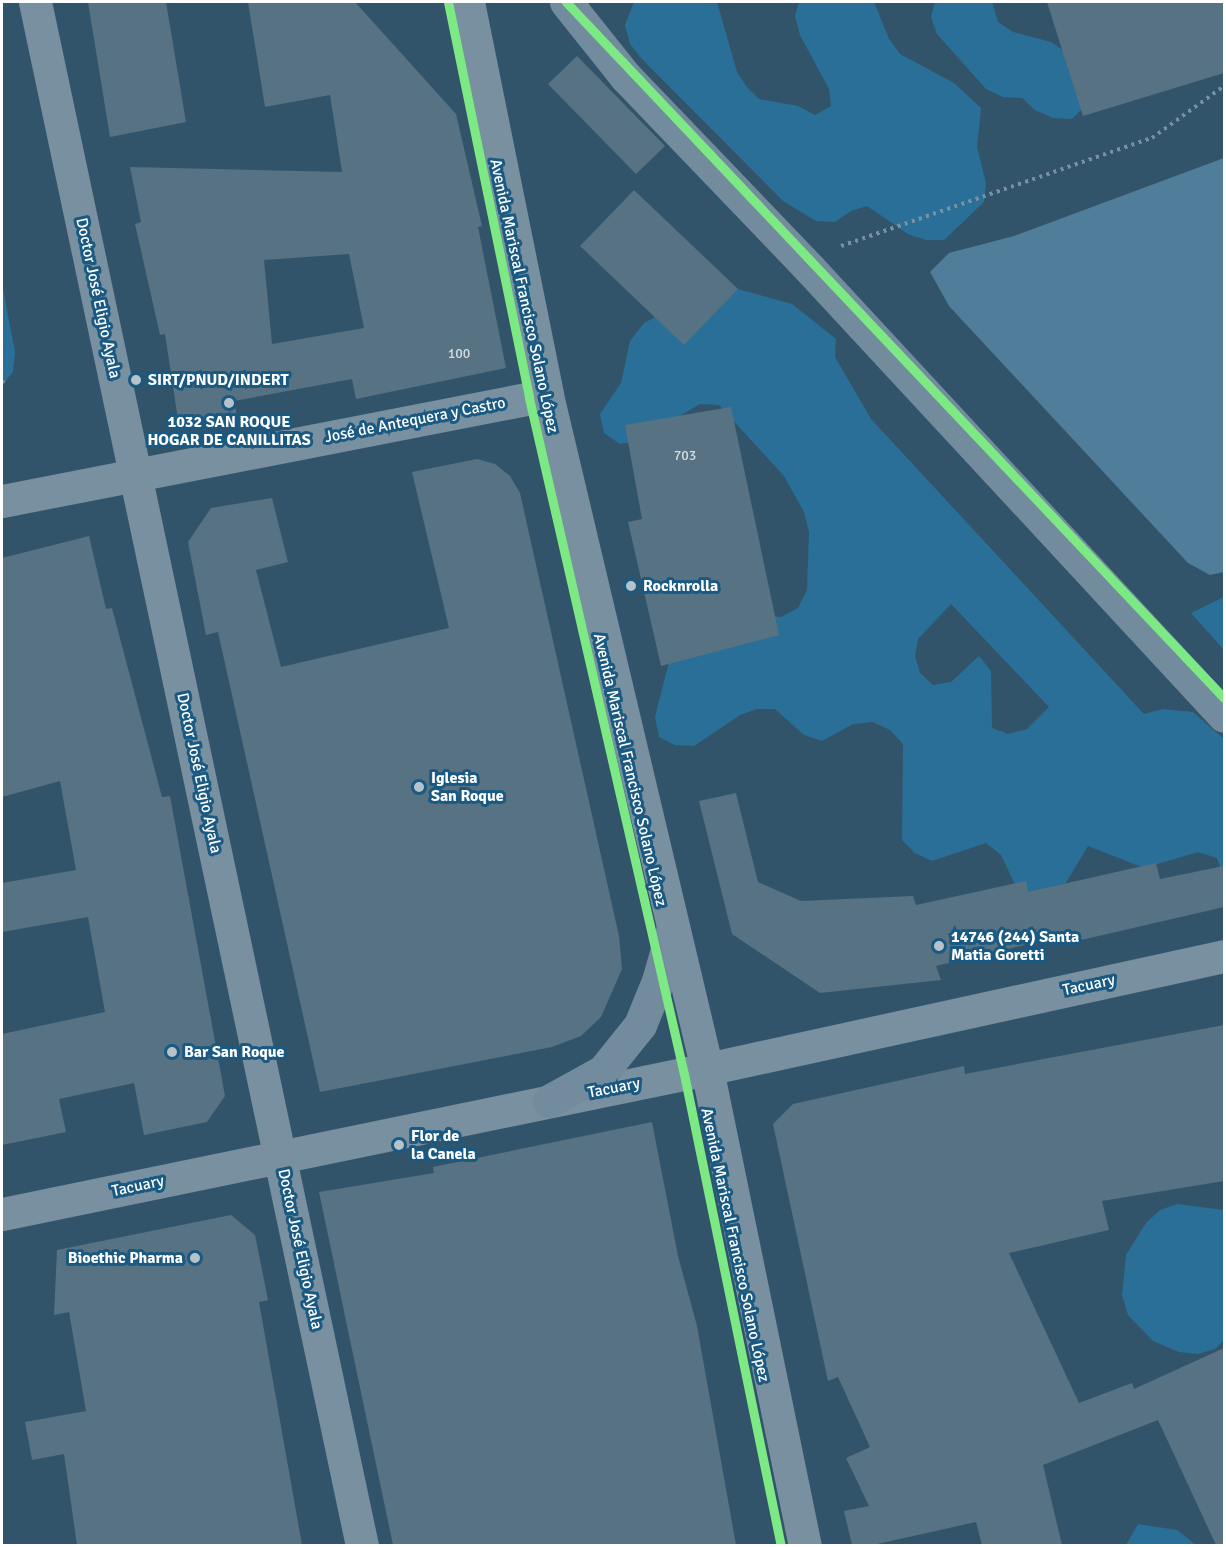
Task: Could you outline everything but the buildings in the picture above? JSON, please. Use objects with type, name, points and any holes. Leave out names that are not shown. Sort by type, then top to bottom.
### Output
[{"type":"highway","name":"Avenida Mariscal Francisco Solano López","points":[[468,2],[547,395],[707,1069],[805,1545]]},
{"type":"main road","points":[[566,2],[625,76],[821,259],[1224,716]]},
{"type":"main road","points":[[549,1101],[603,1071],[640,1025],[658,981],[673,928]]},
{"type":"street","name":"Doctor José Eligio Ayala","points":[[35,2],[362,1545]]},
{"type":"street","name":"José de Antequera y Castro","points":[[2,501],[547,395]]},
{"type":"street","name":"Tacuary","points":[[2,1214],[707,1069],[1224,956]]},
{"type":"path","points":[[821,259],[1152,138],[1224,86]]},
{"type":"shaded area","points":[[634,2],[717,2],[737,72],[746,86],[759,99],[798,106],[815,115],[831,106],[829,89],[800,35],[795,16],[799,2],[874,2],[889,39],[900,54],[954,83],[981,108],[977,147],[986,183],[984,202],[944,240],[926,240],[908,234],[867,206],[851,211],[835,222],[816,221],[783,201],[642,59],[630,44],[625,25]]},
{"type":"shaded area","points":[[935,2],[992,2],[998,22],[1013,32],[1051,42],[1067,53],[1086,105],[1072,119],[1053,118],[1035,110],[1022,98],[1003,97],[986,89],[937,34],[931,17]]},
{"type":"shaded area","points":[[1224,158],[1224,572],[1210,575],[1188,563],[949,306],[930,272],[949,253],[1014,236]]},
{"type":"shaded area","points":[[2,284],[15,352],[13,372],[2,385]]},
{"type":"shaded area","points":[[738,289],[792,304],[836,339],[835,357],[871,419],[1144,714],[1163,709],[1193,712],[1224,739],[1224,877],[1217,858],[1198,852],[1144,868],[1088,846],[1050,909],[1018,891],[1001,855],[986,843],[932,861],[915,853],[902,840],[903,744],[890,730],[873,722],[853,724],[822,741],[804,735],[775,709],[757,709],[740,715],[694,746],[675,745],[659,737],[655,717],[670,658],[739,613],[781,617],[798,608],[807,590],[809,532],[804,512],[784,476],[719,405],[700,404],[638,441],[620,444],[604,433],[600,414],[621,383],[630,341],[644,323],[678,305]],"holes":[[[951,604],[1049,707],[1027,729],[1008,734],[992,728],[991,671],[979,656],[951,682],[933,685],[920,673],[915,656],[918,639]]]},
{"type":"shaded area","points":[[1224,597],[1224,650],[1191,613]]},
{"type":"shaded area","points":[[1177,1204],[1224,1210],[1224,1340],[1215,1349],[1198,1354],[1179,1352],[1153,1341],[1128,1315],[1122,1295],[1126,1255],[1146,1223],[1160,1210]]},
{"type":"shaded area","points":[[1138,1524],[1177,1530],[1196,1545],[1126,1545]]},
{"type":"cycle path","points":[[448,2],[529,398],[684,1074],[781,1546]]},
{"type":"cycle path","points":[[566,2],[1224,698]]},
{"type":"place","name":"SIRT/PNUD/INDERT","points":[[136,380]]},
{"type":"place","name":"1032 SAN ROQUE HOGAR DE CANILLITAS","points":[[229,403]]},
{"type":"place","name":"Rocknrolla","points":[[631,586]]},
{"type":"place","name":"Iglesia San Roque","points":[[419,787]]},
{"type":"place","name":"14746 (244) Santa Matia Goretti","points":[[939,946]]},
{"type":"place","name":"Bar San Roque","points":[[172,1052]]},
{"type":"place","name":"Flor de la Canela","points":[[399,1145]]},
{"type":"place","name":"Bioethic Pharma","points":[[195,1258]]}]
